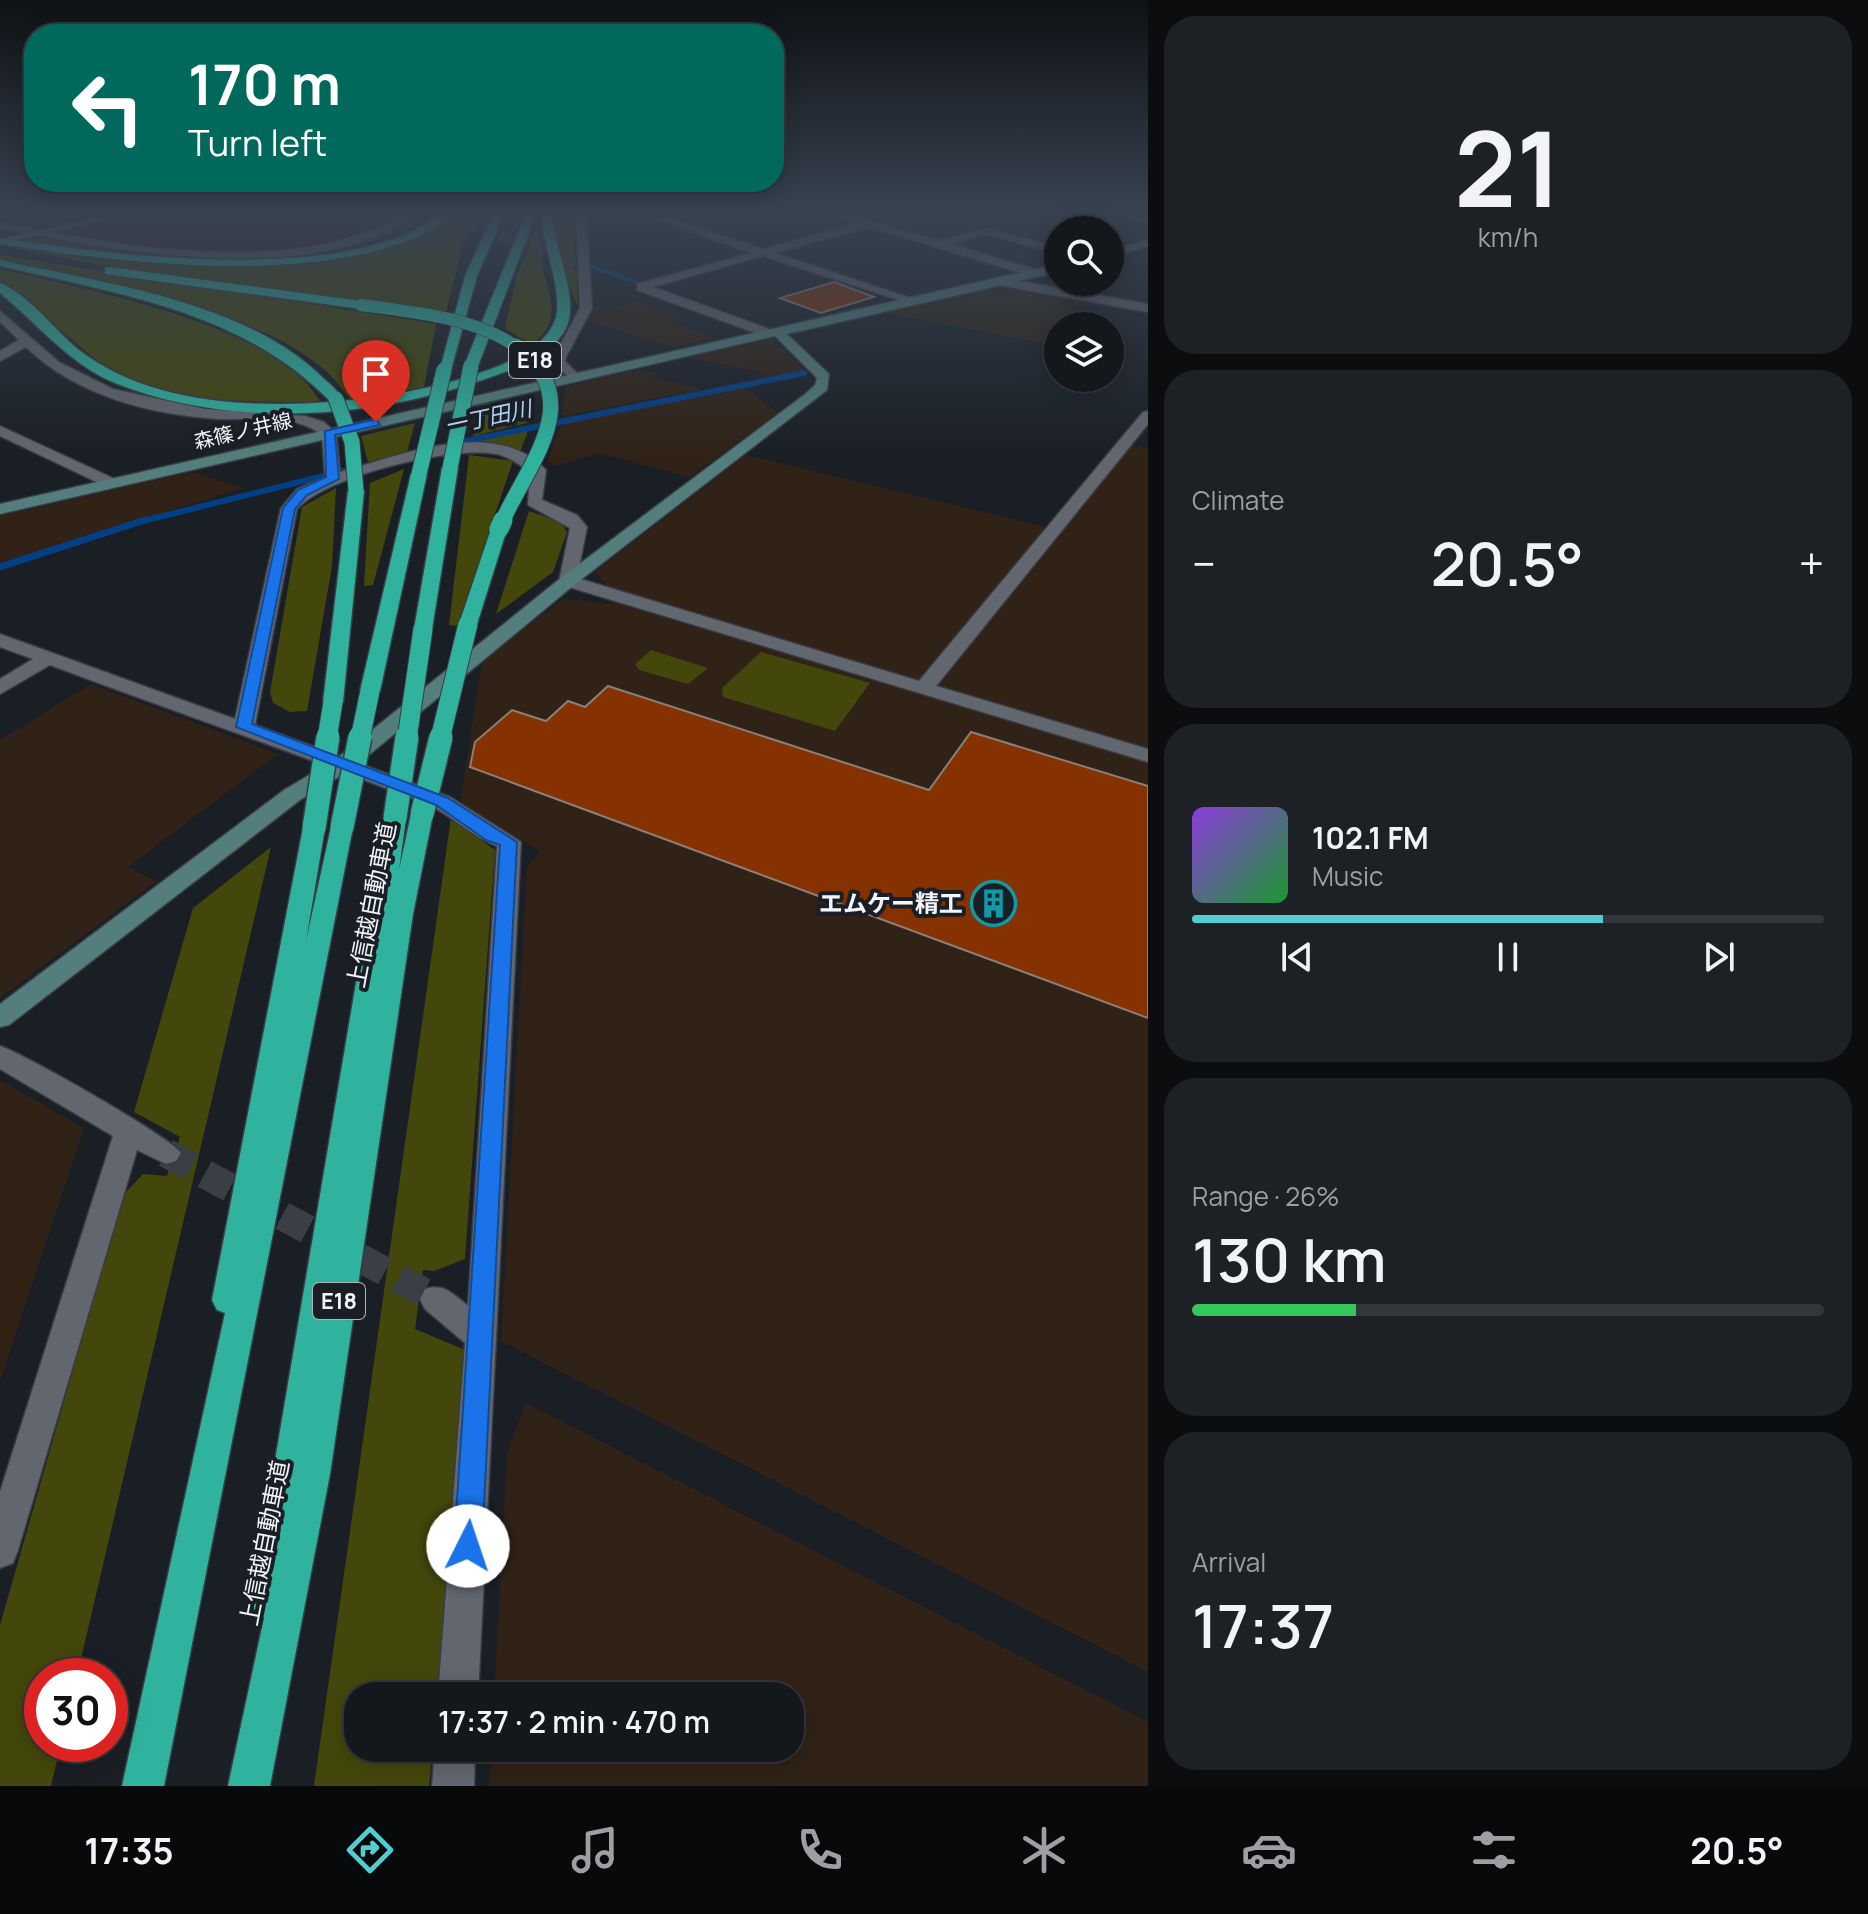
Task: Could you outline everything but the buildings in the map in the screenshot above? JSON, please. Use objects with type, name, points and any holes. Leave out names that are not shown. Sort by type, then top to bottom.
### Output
[{"type":"highway","points":[[6,292],[82,359],[142,388],[197,399],[260,405],[330,405],[396,398],[467,382],[510,365],[535,352],[557,332],[564,312],[561,292]]},
{"type":"highway","name":"上信越自動車道","points":[[117,292],[168,305],[236,328],[305,366],[336,399],[352,442],[356,491],[333,702],[328,828]]},
{"type":"highway","name":"上信越自動車道","points":[[241,1786],[408,816],[499,529],[549,419],[552,390],[543,369],[513,344],[480,329],[429,316],[263,292]]},
{"type":"highway","name":"上信越自動車道","points":[[141,1786],[328,828],[370,691],[444,370],[466,292]]},
{"type":"highway","name":"上信越自動車道","points":[[249,1786],[312,1474],[401,914],[423,629],[450,468],[471,366],[491,292]]},
{"type":"highway","points":[[471,366],[500,292]]},
{"type":"street","points":[[573,376],[558,362],[560,352],[583,323],[587,292]]},
{"type":"street","points":[[0,1018],[292,795],[344,764],[568,581],[822,387],[824,377],[815,366],[772,332],[657,292]]},
{"type":"street","points":[[882,292],[907,301]]},
{"type":"street","name":"森篠ノ井線","points":[[0,509],[946,292]]},
{"type":"street","points":[[1060,292],[1148,308]]},
{"type":"street","points":[[0,315],[26,342],[72,375],[137,401],[209,414],[313,420],[329,433],[332,475]]},
{"type":"street","points":[[0,357],[26,342]]},
{"type":"street","points":[[924,688],[1148,415]]},
{"type":"street","points":[[0,430],[111,483]]},
{"type":"street","points":[[244,727],[289,508],[303,492],[332,475],[463,448],[498,450],[514,455],[538,470],[534,502],[571,519],[579,527],[568,581]]},
{"type":"street","points":[[568,581],[1148,756]]},
{"type":"street","points":[[0,640],[442,802],[492,836],[509,842],[459,1682]]},
{"type":"street","points":[[0,688],[49,658]]},
{"type":"street","points":[[0,1056],[166,1153]]},
{"type":"street","points":[[0,1550],[129,1130]]},
{"type":"street","points":[[436,1299],[481,1337]]},
{"type":"street","points":[[453,1786],[454,1762]]},
{"type":"shaded area","points":[[977,292],[1043,292],[1044,296],[1083,299],[1071,312],[1044,312],[1044,340],[1041,343],[886,313]]},
{"type":"shaded area","points":[[636,301],[682,318],[672,322],[715,338],[673,347],[590,322],[594,313]]},
{"type":"shaded area","points":[[772,339],[805,371],[768,376],[688,358]]},
{"type":"shaded area","points":[[639,370],[657,373],[652,378],[704,389],[562,416],[565,387]]},
{"type":"shaded area","points":[[742,386],[778,413],[690,477],[598,453],[558,466],[547,461],[563,421]]},
{"type":"shaded area","points":[[1131,445],[1148,448],[1148,749],[609,589],[595,572],[746,455],[1059,530]]},
{"type":"shaded area","points":[[192,472],[244,488],[0,563],[0,516]]},
{"type":"shaded area","points":[[563,599],[618,604],[1148,760],[1148,1672],[501,1341],[527,868],[540,851],[460,803],[482,662]]},
{"type":"shaded area","points":[[91,684],[278,754],[128,867],[157,881],[0,998],[0,740]]},
{"type":"shaded area","points":[[0,1080],[84,1128],[0,1382]]},
{"type":"shaded area","points":[[526,1403],[1148,1722],[1148,1786],[489,1786],[490,1762],[804,1762],[804,1682],[495,1682],[507,1452]]},
{"type":"green space","points":[[15,292],[96,292],[176,314],[223,331],[265,352],[298,375],[320,402],[261,402],[200,397],[142,383],[90,355]]},
{"type":"green space","points":[[146,292],[236,292],[436,324],[424,387],[351,400],[327,372],[296,349],[217,313]]},
{"type":"green space","points":[[297,292],[451,292],[446,313]]},
{"type":"green space","points":[[513,292],[549,292],[551,316],[542,335],[532,345],[505,328]]},
{"type":"green space","points":[[495,402],[534,408],[531,422],[473,436],[477,406]]},
{"type":"green space","points":[[415,423],[407,452],[368,462],[361,436]]},
{"type":"green space","points":[[529,428],[520,452],[498,445],[471,443]]},
{"type":"green space","points":[[469,455],[513,461],[457,626],[449,625]]},
{"type":"green space","points":[[404,469],[373,585],[364,586],[370,483]]},
{"type":"green space","points":[[336,488],[332,566],[307,711],[290,712],[273,703],[270,692],[302,507]]},
{"type":"green space","points":[[529,511],[561,522],[567,532],[553,572],[496,614]]},
{"type":"green space","points":[[651,650],[708,668],[688,684],[639,670],[635,664]]},
{"type":"green space","points":[[761,652],[870,683],[835,731],[723,697],[722,688]]},
{"type":"green space","points":[[451,818],[495,850],[465,1259],[434,1271],[423,1270],[415,1329],[470,1352],[438,1682],[344,1682],[344,1762],[432,1762],[429,1786],[314,1786]]},
{"type":"green space","points":[[271,847],[81,1658],[24,1658],[24,1762],[57,1762],[51,1786],[0,1786],[0,1625],[123,1195],[143,1174],[167,1176],[180,1137],[134,1112],[193,908]]},
{"type":"waterway","name":"一丁田川","points":[[455,443],[804,373]]},
{"type":"waterway","name":"一丁田川","points":[[139,522],[355,468]]},
{"type":"waterway","name":"一丁田川","points":[[0,567],[145,520]]},
{"type":"tunnel","points":[[166,1153],[436,1299]]},
{"type":"place","name":"エムケー精工","points":[[994,904]]},
{"type":"route","points":[[376,422],[329,433],[333,479],[303,492],[289,508],[244,727],[442,802],[492,836],[509,842],[468,1546]]}]
